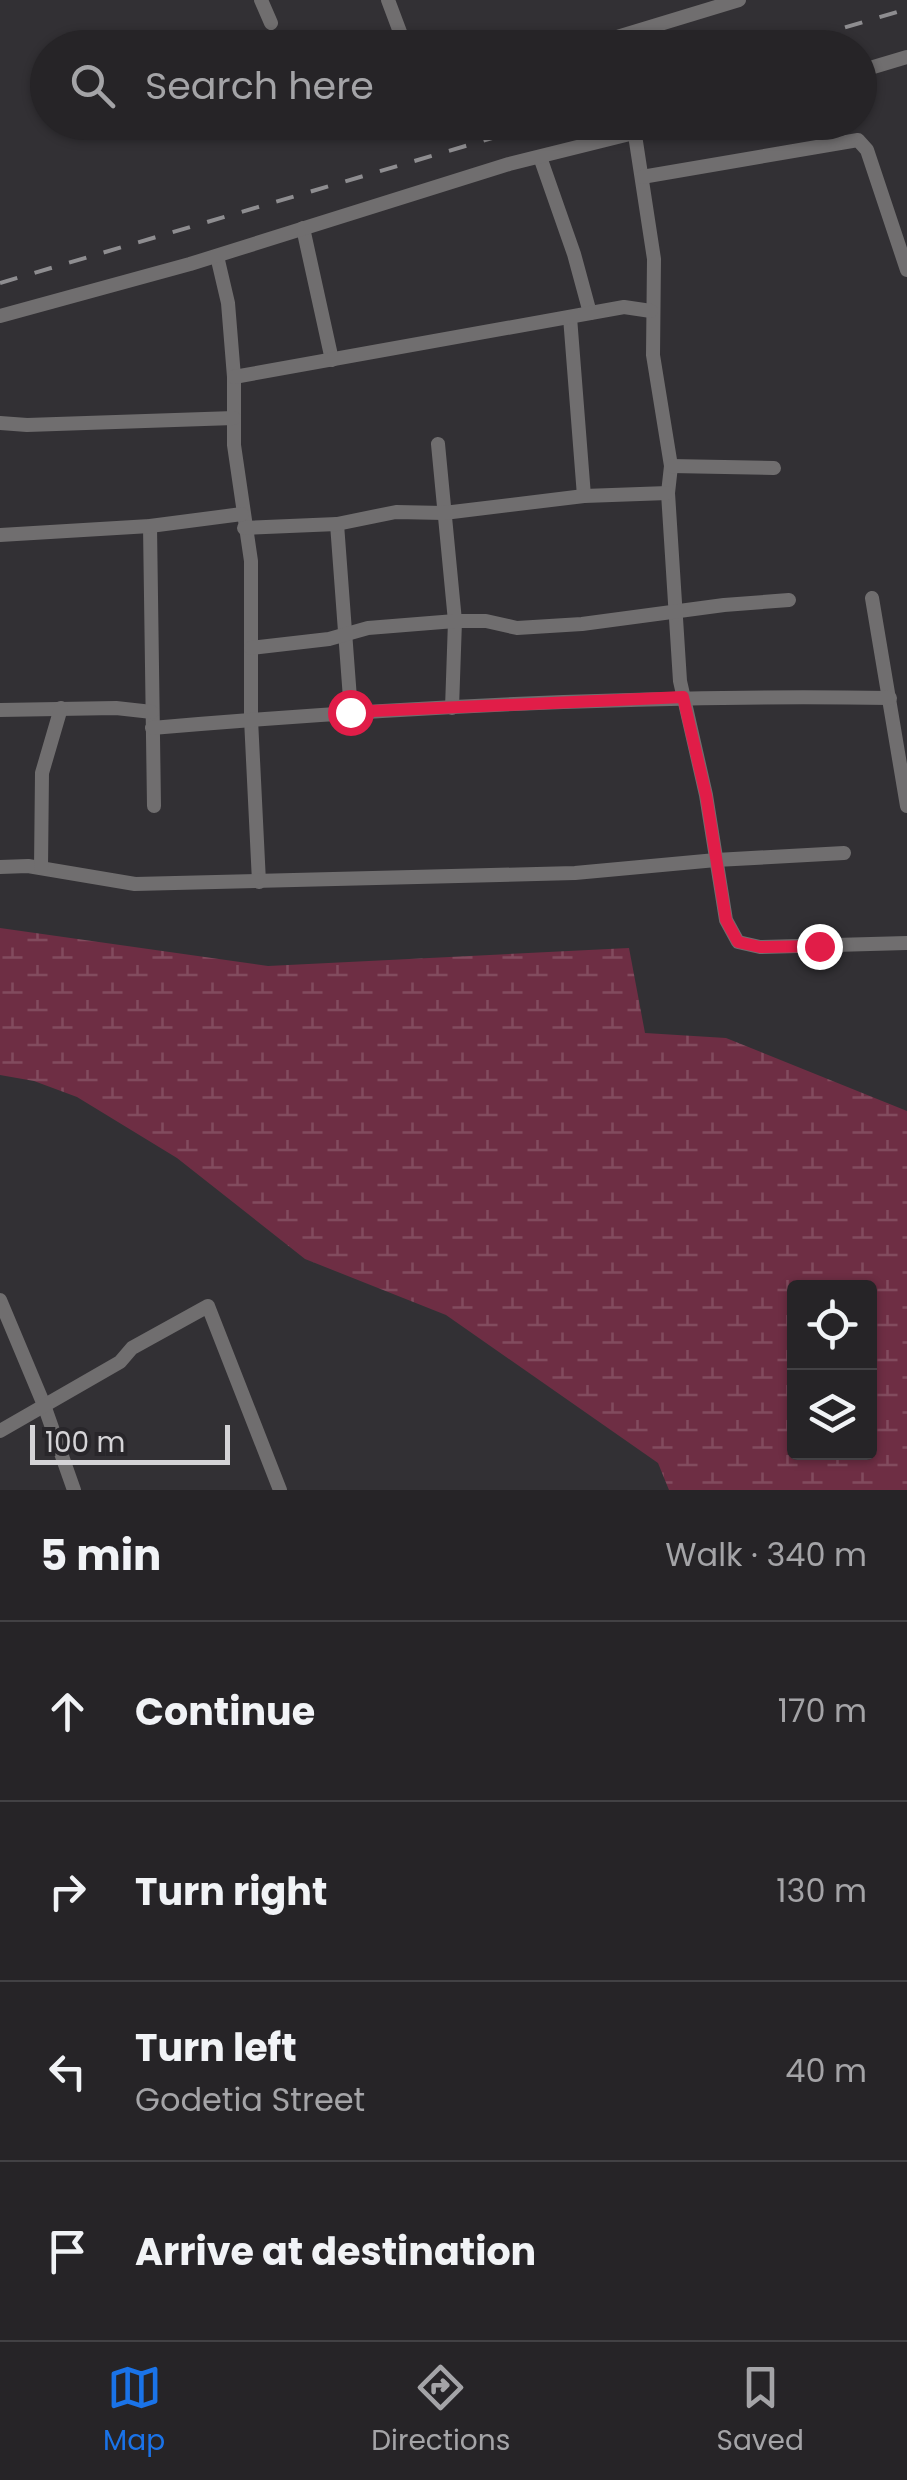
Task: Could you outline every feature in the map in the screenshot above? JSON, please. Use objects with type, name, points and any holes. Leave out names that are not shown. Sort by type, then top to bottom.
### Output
[{"type":"street","points":[[262,0],[271,23]]},
{"type":"street","points":[[388,0],[399,30]]},
{"type":"street","points":[[641,30],[739,0]]},
{"type":"street","points":[[877,65],[907,57]]},
{"type":"street","points":[[0,316],[216,256],[540,157],[613,140]]},
{"type":"street","points":[[635,140],[654,259],[653,355],[671,466],[668,493],[674,612],[683,697],[706,795],[726,920],[738,942],[760,947],[907,943]]},
{"type":"street","points":[[642,177],[858,140],[867,150],[907,270]]},
{"type":"street","points":[[540,157],[590,313]]},
{"type":"street","points":[[303,228],[332,360]]},
{"type":"street","points":[[216,256],[228,303],[243,521],[251,562],[251,719],[259,882]]},
{"type":"street","points":[[234,378],[624,307],[652,311]]},
{"type":"street","points":[[570,317],[584,496]]},
{"type":"street","points":[[0,422],[27,425],[234,418]]},
{"type":"street","points":[[438,444],[455,620],[452,708]]},
{"type":"street","points":[[671,466],[774,468]]},
{"type":"street","points":[[0,535],[243,521],[337,524],[396,512],[444,514],[584,496],[668,493]]},
{"type":"street","points":[[337,524],[350,712]]},
{"type":"street","points":[[150,526],[154,806]]},
{"type":"street","points":[[872,598],[907,806]]},
{"type":"street","points":[[251,648],[368,628],[455,620],[517,628],[789,600]]},
{"type":"street","points":[[0,710],[61,708],[152,720],[251,719],[683,697],[890,698]]},
{"type":"street","points":[[41,868],[42,773],[61,708]]},
{"type":"street","points":[[0,866],[41,868],[135,884],[575,873],[844,853]]},
{"type":"street","points":[[0,1300],[74,1490]]},
{"type":"street","points":[[0,1431],[120,1362],[132,1348],[208,1306],[280,1490]]},
{"type":"green space","points":[[0,928],[268,966],[629,948],[645,1033],[726,1038],[907,1111],[907,1490],[669,1490],[658,1463],[446,1315],[305,1259],[177,1158],[77,1097],[34,1081],[0,1075]]},
{"type":"railway","points":[[836,30],[907,9]]},
{"type":"railway","points":[[0,283],[486,140]]},
{"type":"route","points":[[350,712],[683,697],[706,795],[726,920],[738,942],[760,947],[819,946]]}]
